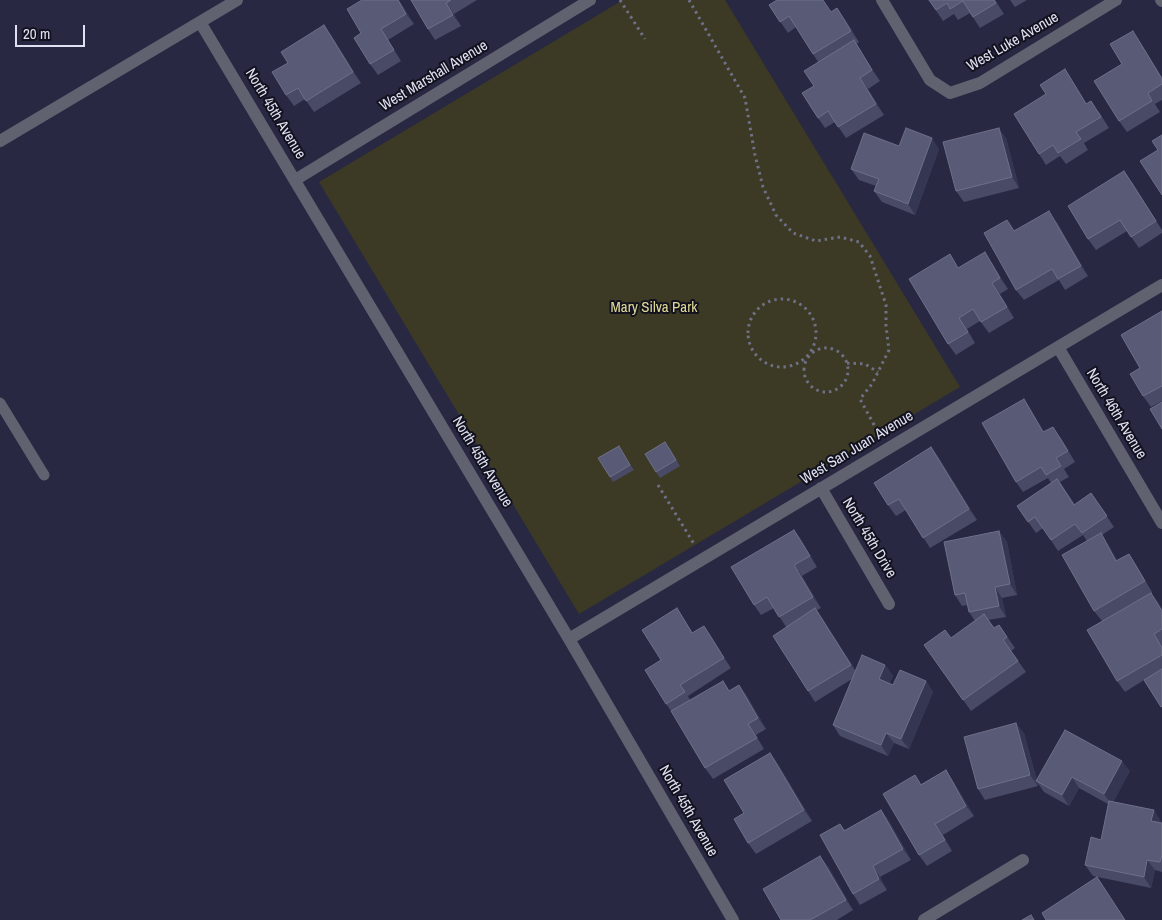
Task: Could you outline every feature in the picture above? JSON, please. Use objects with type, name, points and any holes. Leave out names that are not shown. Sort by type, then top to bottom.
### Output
[{"type":"street","points":[[0,141],[237,0]]},
{"type":"street","name":"West Marshall Avenue","points":[[295,180],[590,0]]},
{"type":"street","name":"West Luke Avenue","points":[[882,0],[930,80],[950,93],[980,82],[1116,0]]},
{"type":"street","name":"North 45th Avenue","points":[[200,22],[568,639],[733,920]]},
{"type":"street","name":"West San Juan Avenue","points":[[568,639],[1162,285]]},
{"type":"street","name":"North 46th Avenue","points":[[1058,347],[1162,523]]},
{"type":"street","name":"North 45th Drive","points":[[821,488],[889,604]]},
{"type":"street","points":[[924,920],[1023,860]]},
{"type":"lane","points":[[0,403],[44,475]]},
{"type":"path","points":[[620,0],[645,39]]},
{"type":"path","points":[[688,0],[745,98],[763,187],[776,216],[793,232],[816,241],[840,237],[859,242],[870,256],[886,304],[889,350],[872,384],[860,399],[875,429],[888,448]]},
{"type":"path","points":[[810,354],[804,366],[809,384],[815,389],[823,391],[836,389],[842,384],[847,374],[847,363],[835,350],[827,348],[816,350],[810,354],[798,364],[786,368],[769,365],[759,359],[751,350],[748,338],[749,324],[754,314],[763,305],[774,300],[786,299],[798,303],[807,310],[814,320],[815,344],[810,354]]},
{"type":"path","points":[[847,363],[865,364],[878,372]]},
{"type":"path","points":[[658,485],[703,559]]},
{"type":"green space","name":"Mary Silva Park","points":[[623,0],[725,0],[960,387],[579,614],[319,182]]},
{"type":"building","points":[[362,0],[398,0],[406,14],[381,29],[394,50],[370,64],[354,38],[361,33],[347,9]]},
{"type":"building","points":[[411,0],[451,0],[446,3],[453,15],[428,29]]},
{"type":"building","points":[[777,0],[823,0],[831,12],[837,8],[851,31],[813,54],[789,16],[780,22],[769,5]]},
{"type":"building","points":[[929,0],[994,0],[996,3],[973,17],[963,1],[950,9],[947,3],[936,10]]},
{"type":"building","points":[[324,25],[353,72],[306,101],[298,88],[286,95],[272,72],[288,63],[281,52]]},
{"type":"building","points":[[1133,31],[1162,79],[1162,84],[1148,93],[1152,101],[1119,121],[1094,81],[1122,64],[1110,44]]},
{"type":"building","points":[[854,40],[872,70],[860,78],[876,104],[838,127],[828,111],[818,118],[802,93],[814,86],[804,71]]},
{"type":"building","points":[[1065,69],[1086,104],[1091,101],[1101,117],[1076,132],[1081,139],[1058,153],[1053,145],[1039,154],[1014,114],[1046,94],[1040,85]]},
{"type":"building","points":[[906,128],[932,138],[908,204],[874,191],[879,179],[851,169],[864,133],[899,146]]},
{"type":"building","points":[[999,128],[1012,177],[956,191],[943,142]]},
{"type":"building","points":[[1162,135],[1162,195],[1140,161],[1158,150],[1152,141]]},
{"type":"building","points":[[1124,171],[1156,221],[1131,237],[1120,220],[1088,239],[1068,206]]},
{"type":"building","points":[[1049,211],[1081,266],[1058,279],[1052,269],[1016,290],[984,233],[1007,220],[1014,231]]},
{"type":"building","points":[[985,252],[1000,278],[992,283],[1007,307],[981,322],[973,309],[959,318],[968,332],[948,344],[909,279],[950,254],[958,268]]},
{"type":"building","points":[[1162,311],[1162,386],[1143,396],[1130,374],[1140,368],[1121,335]]},
{"type":"building","points":[[1024,399],[1043,432],[1053,427],[1068,451],[1056,458],[1061,466],[1046,475],[1041,467],[1016,482],[982,423]]},
{"type":"building","points":[[1162,402],[1162,429],[1150,409]]},
{"type":"building","points":[[665,442],[676,460],[656,472],[645,454]]},
{"type":"building","points":[[619,446],[630,465],[610,477],[598,458]]},
{"type":"building","points":[[931,447],[969,509],[923,538],[899,499],[888,505],[874,483]]},
{"type":"building","points":[[1057,479],[1074,505],[1091,493],[1107,516],[1082,533],[1075,524],[1051,540],[1035,517],[1028,522],[1017,506]]},
{"type":"building","points":[[794,530],[810,556],[794,565],[813,597],[779,617],[767,597],[754,605],[731,567]]},
{"type":"building","points":[[999,531],[1010,584],[995,587],[999,606],[969,612],[965,593],[955,595],[944,542]]},
{"type":"building","points":[[1101,533],[1116,561],[1129,554],[1145,581],[1094,611],[1062,555]]},
{"type":"building","points":[[1151,593],[1162,611],[1162,629],[1154,634],[1162,648],[1162,655],[1117,681],[1087,630]]},
{"type":"building","points":[[677,608],[692,633],[704,626],[724,658],[680,685],[685,692],[666,704],[645,670],[661,660],[642,630]]},
{"type":"building","points":[[815,608],[851,665],[808,691],[773,636]]},
{"type":"building","points":[[984,614],[994,628],[999,625],[1007,637],[1003,640],[1018,661],[963,700],[924,645],[945,630],[951,638]]},
{"type":"building","points":[[862,655],[885,665],[879,679],[893,685],[900,670],[926,681],[901,739],[886,733],[881,745],[833,725]]},
{"type":"building","points":[[1162,669],[1162,706],[1161,707],[1144,680]]},
{"type":"building","points":[[723,681],[729,691],[739,685],[758,718],[748,724],[757,738],[705,768],[671,711]]},
{"type":"building","points":[[1016,723],[1030,775],[978,789],[964,737]]},
{"type":"building","points":[[1065,730],[1122,761],[1104,794],[1072,777],[1062,795],[1036,781]]},
{"type":"building","points":[[770,753],[804,810],[748,843],[734,819],[744,813],[724,780]]},
{"type":"building","points":[[946,770],[966,806],[935,824],[945,840],[919,855],[883,794],[915,775],[921,785]]},
{"type":"building","points":[[1109,801],[1154,810],[1151,821],[1162,823],[1162,855],[1160,862],[1147,860],[1144,877],[1085,865],[1091,837],[1101,840]]},
{"type":"building","points":[[881,810],[903,849],[873,866],[879,879],[853,894],[820,835],[840,824],[844,831]]},
{"type":"building","points":[[820,856],[846,900],[810,920],[781,920],[763,889]]},
{"type":"building","points":[[1097,877],[1125,920],[1046,920],[1042,913]]},
{"type":"building","points":[[1031,915],[1034,920],[1022,920]]}]
